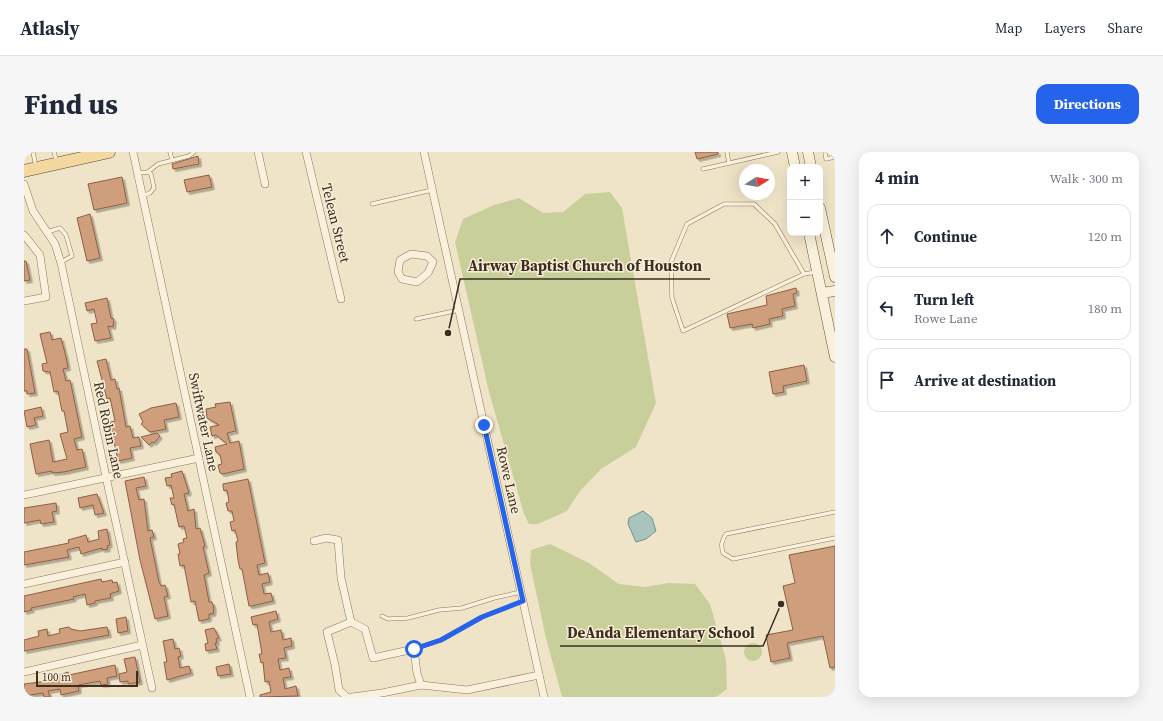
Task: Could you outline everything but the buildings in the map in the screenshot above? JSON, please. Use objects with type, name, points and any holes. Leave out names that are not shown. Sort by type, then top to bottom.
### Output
[{"type":"main road","points":[[24,171],[36,168],[56,158],[105,152]]},
{"type":"main road","points":[[792,152],[794,164]]},
{"type":"main road","points":[[808,152],[810,164]]},
{"type":"main road","points":[[823,222],[835,277]]},
{"type":"main road","points":[[810,236],[835,357]]},
{"type":"main road","points":[[822,293],[835,291]]},
{"type":"street","name":"Swiftwater Lane","points":[[133,152],[250,697]]},
{"type":"street","points":[[258,152],[265,184]]},
{"type":"street","name":"Telean Street","points":[[306,152],[341,299]]},
{"type":"street","name":"Rowe Lane","points":[[424,152],[544,697]]},
{"type":"street","name":"Red Robin Lane","points":[[24,184],[33,211],[55,244],[61,262],[152,688]]},
{"type":"street","points":[[24,234],[40,255],[46,297],[24,301]]},
{"type":"street","points":[[411,254],[427,256],[433,262],[428,273],[417,282],[402,280],[398,272],[400,260],[411,254]]},
{"type":"street","points":[[433,262],[448,259]]},
{"type":"street","points":[[24,494],[199,458]]},
{"type":"street","points":[[314,541],[326,538],[338,540],[341,578],[351,622]]},
{"type":"street","points":[[24,584],[125,562]]},
{"type":"street","points":[[347,697],[339,690],[327,632],[351,622],[365,629],[373,658],[414,649],[417,673],[421,685]]},
{"type":"street","points":[[24,672],[142,646]]},
{"type":"street","points":[[352,697],[421,685],[467,690],[539,675]]},
{"type":"lane","points":[[33,152],[36,168]]},
{"type":"lane","points":[[170,152],[172,160]]},
{"type":"lane","points":[[137,173],[148,172],[158,164],[189,156],[194,152]]},
{"type":"lane","points":[[727,152],[729,163]]},
{"type":"lane","points":[[703,168],[778,152]]},
{"type":"lane","points":[[825,152],[826,159],[835,157]]},
{"type":"lane","points":[[142,196],[153,191],[151,174],[148,172]]},
{"type":"lane","points":[[372,204],[432,190]]},
{"type":"lane","points":[[804,274],[775,224],[754,204],[724,204],[687,224],[671,262],[672,298],[683,331],[804,274],[817,272]]},
{"type":"lane","points":[[47,232],[60,228],[66,235],[72,256],[61,262]]},
{"type":"lane","points":[[416,319],[459,310]]},
{"type":"lane","points":[[835,512],[726,534],[723,538],[721,546],[723,553],[733,559],[835,538]]},
{"type":"lane","points":[[382,616],[388,619],[408,618],[439,610],[462,608],[494,598],[521,592]]},
{"type":"lane","points":[[414,649],[441,640],[482,617],[523,601]]},
{"type":"green space","points":[[610,192],[622,208],[656,403],[636,447],[601,469],[580,491],[567,511],[538,524],[529,524],[524,514],[489,392],[455,242],[463,219],[494,205],[519,198],[543,213],[563,212],[585,194]]},
{"type":"green space","points":[[550,544],[589,563],[619,584],[645,587],[668,583],[695,584],[710,604],[726,660],[727,689],[716,697],[562,697],[546,638],[530,564],[531,550]]},
{"type":"green space","points":[[753,643],[757,644],[761,648],[761,656],[757,660],[753,661],[749,660],[745,656],[744,652],[745,648],[749,644]]},
{"type":"water","points":[[643,511],[652,518],[656,531],[646,539],[636,542],[628,524],[629,518]]},
{"type":"place","name":"Airway Baptist Church of Houston","points":[[448,333]]},
{"type":"place","name":"DeAnda Elementary School","points":[[781,604]]},
{"type":"route","points":[[414,649],[441,640],[482,617],[523,601],[484,425]]}]
